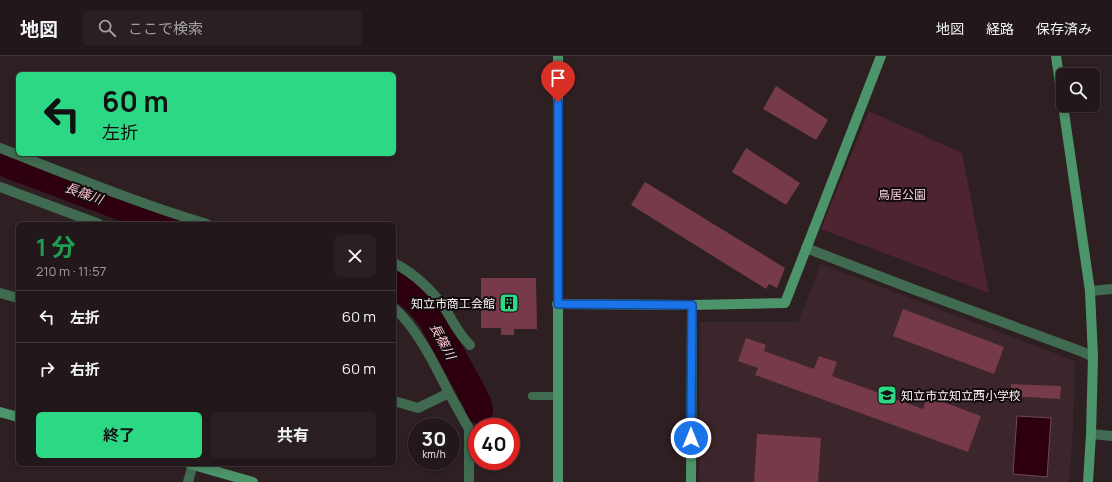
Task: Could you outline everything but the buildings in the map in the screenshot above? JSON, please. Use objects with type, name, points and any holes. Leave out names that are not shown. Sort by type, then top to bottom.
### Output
[{"type":"street","points":[[558,56],[558,482]]},
{"type":"street","points":[[558,304],[692,305],[785,303],[881,56]]},
{"type":"street","points":[[1056,56],[1058,68]]},
{"type":"street","points":[[1064,112],[1090,291],[1093,357],[1088,482]]},
{"type":"street","points":[[0,148],[16,154]]},
{"type":"street","points":[[21,156],[142,203],[201,222]]},
{"type":"street","points":[[0,187],[94,222]]},
{"type":"street","points":[[806,248],[1076,349],[1093,357]]},
{"type":"street","points":[[396,264],[406,269],[426,285],[444,308],[463,339],[470,345]]},
{"type":"street","points":[[1090,291],[1112,290]]},
{"type":"street","points":[[0,293],[16,297]]},
{"type":"street","points":[[691,482],[692,305]]},
{"type":"street","points":[[396,310],[412,326],[439,372],[469,430],[469,482]]},
{"type":"street","points":[[396,402],[418,408],[449,393]]},
{"type":"street","points":[[0,412],[16,416]]},
{"type":"street","points":[[1091,434],[1112,436]]},
{"type":"street","points":[[188,482],[192,466]]},
{"type":"street","points":[[199,466],[253,482]]},
{"type":"lane","points":[[532,396],[558,396]]},
{"type":"shaded area","name":"知立市立知立西小学校","points":[[821,264],[1075,361],[1073,430],[1069,482],[699,482],[700,322],[798,322]]},
{"type":"shaded area","points":[[1017,416],[1051,418],[1047,477],[1013,474]]},
{"type":"green space","name":"鳥居公園","points":[[869,111],[962,153],[989,293],[821,229]]},
{"type":"waterway","name":"長篠川","points":[[0,161],[163,222]]},
{"type":"waterway","name":"長篠川","points":[[396,284],[418,302],[431,317],[478,404],[479,410]]},
{"type":"place","name":"知立市商工会館","points":[[509,303]]},
{"type":"place","name":"知立市立知立西小学校","points":[[887,395]]},
{"type":"route","points":[[558,102],[558,304],[692,305],[691,438]]}]
